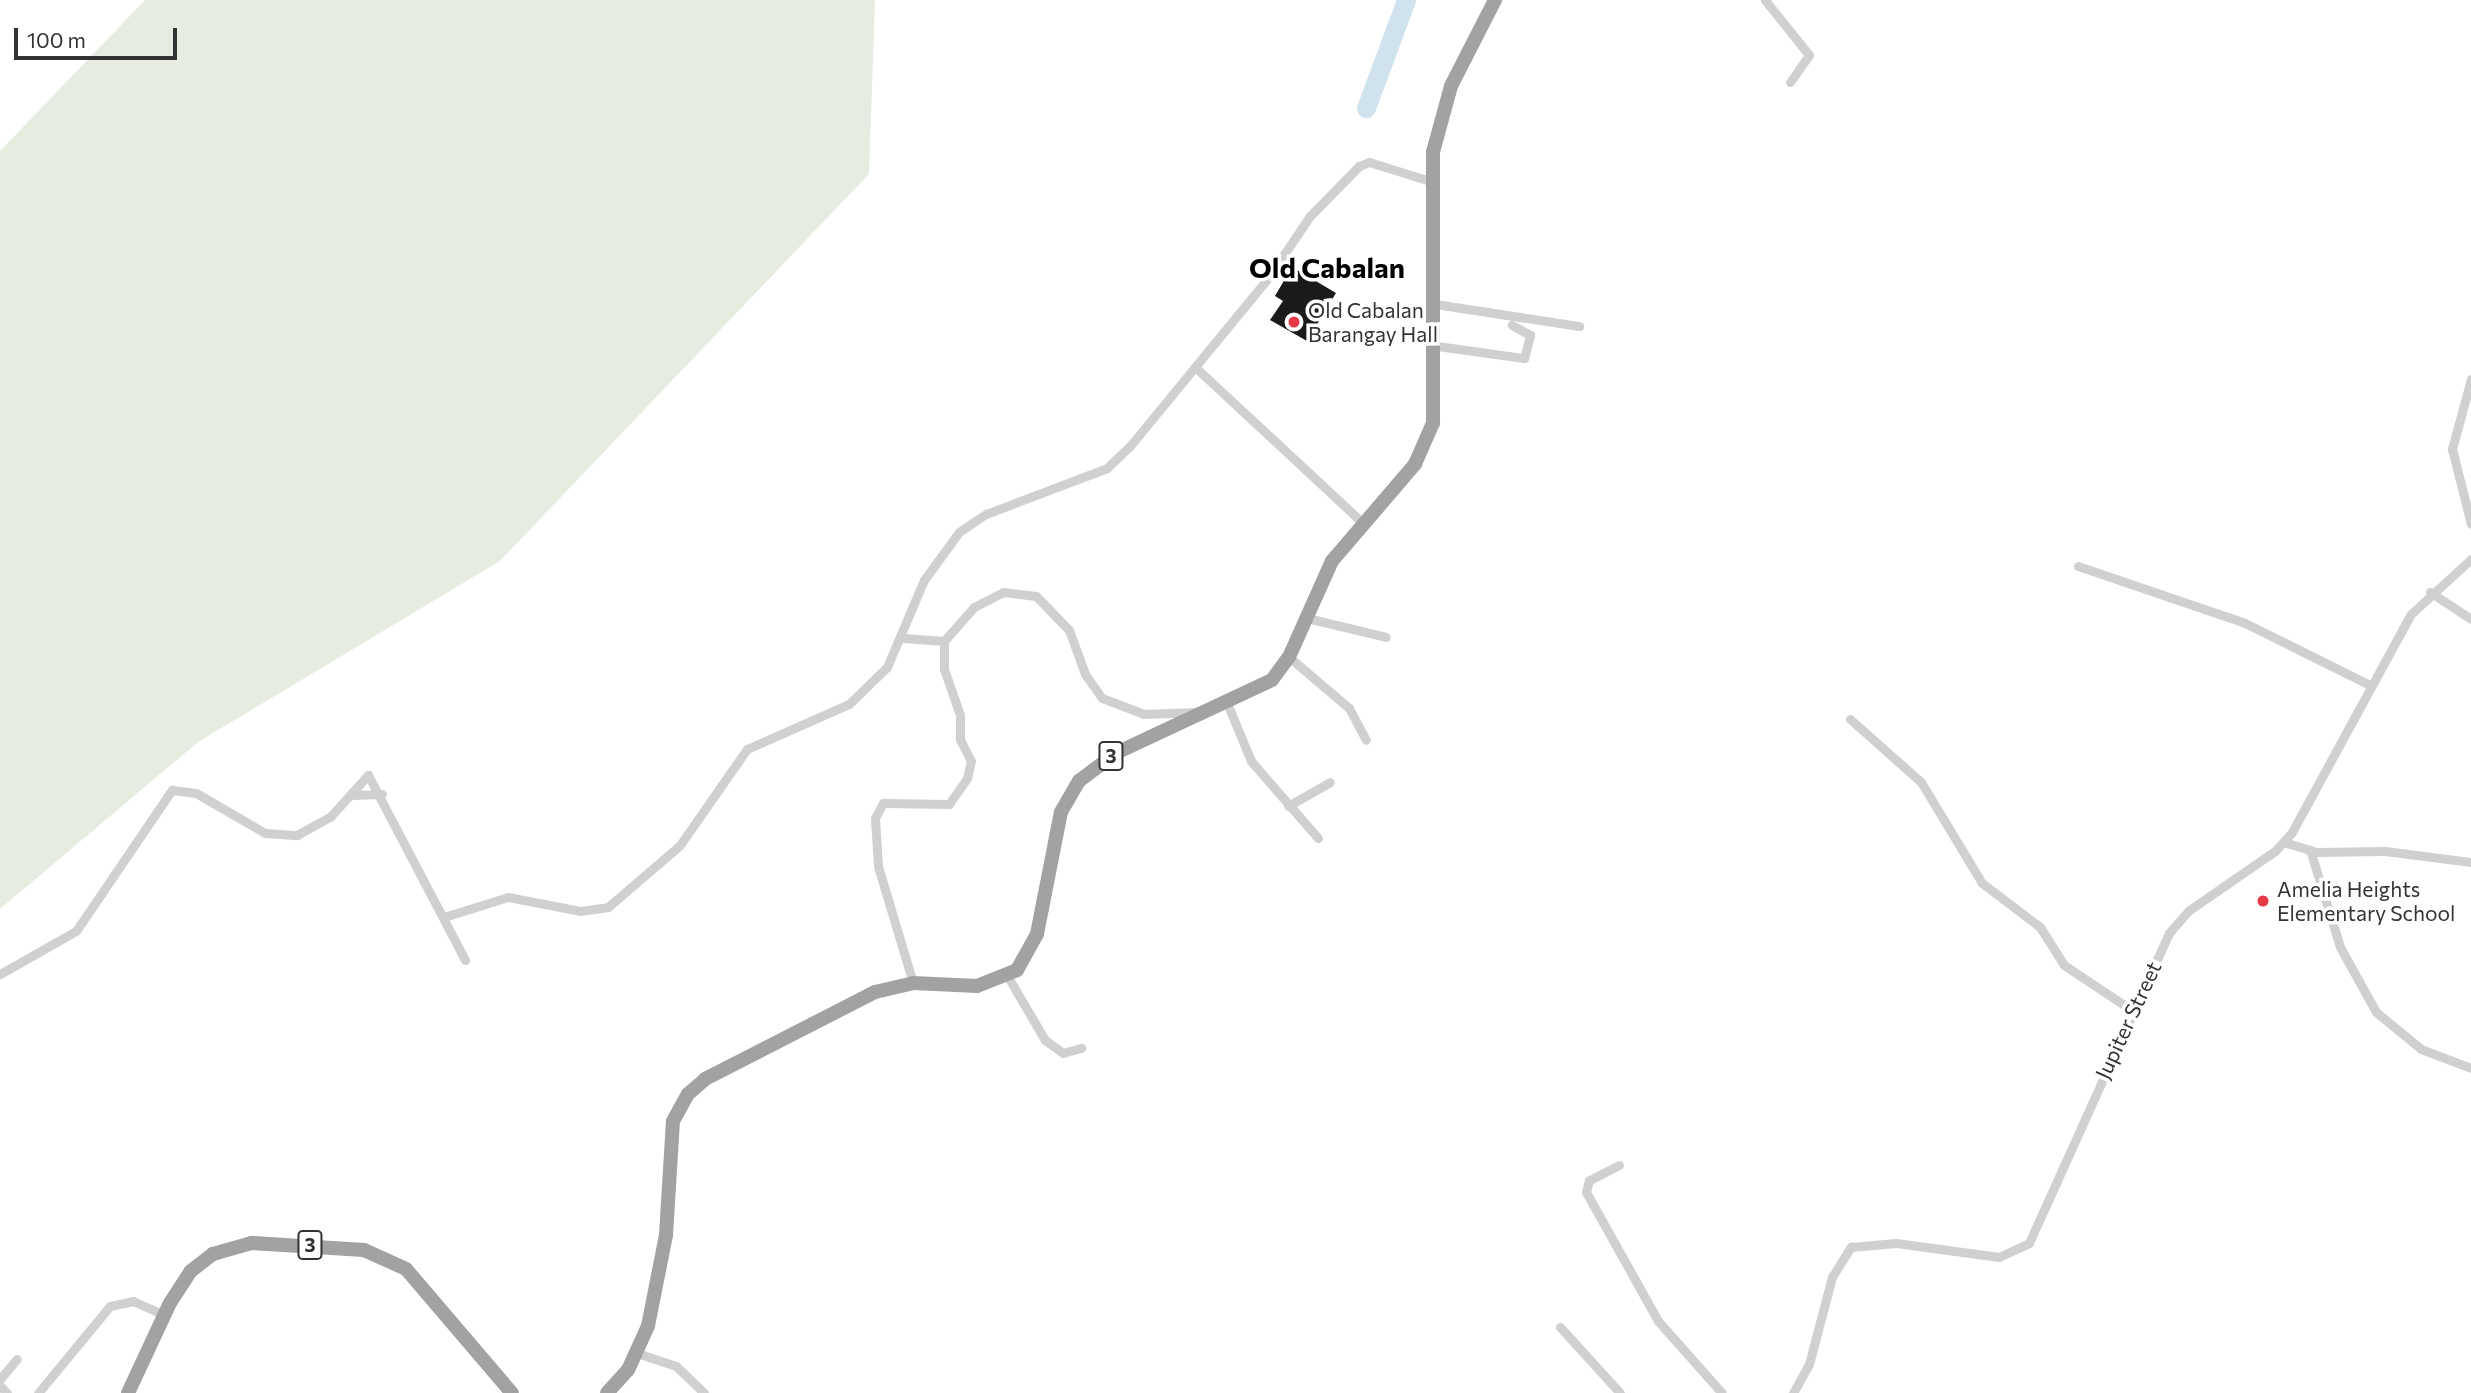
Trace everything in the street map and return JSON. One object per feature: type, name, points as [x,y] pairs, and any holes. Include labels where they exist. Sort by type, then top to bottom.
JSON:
[{"type":"highway","name":"3","points":[[1008,977],[1033,946],[1061,812],[1079,780],[1116,753],[1263,688],[1289,657],[1332,561],[1361,521],[1427,443],[1437,345],[1430,181],[1451,86],[1495,0]]},
{"type":"highway","points":[[607,1393],[637,1353],[666,1235],[668,1152],[680,1104],[705,1079],[876,992],[913,983],[977,986],[1008,977]]},
{"type":"highway","name":"3","points":[[128,1393],[164,1315],[191,1271],[233,1246],[293,1243],[364,1250],[406,1269],[512,1393]]},
{"type":"street","points":[[1765,0],[1809,55],[1790,82]]},
{"type":"street","points":[[443,917],[508,897],[580,911],[608,907],[698,825],[732,763],[747,749],[849,704],[887,667],[902,638],[924,580],[959,532],[986,514],[1107,468],[1268,278],[1310,216],[1359,166],[1368,162],[1430,181]]},
{"type":"street","points":[[1435,304],[1579,326]]},
{"type":"street","points":[[1437,345],[1524,358],[1530,335],[1512,325]]},
{"type":"street","points":[[1195,367],[1361,521]]},
{"type":"street","points":[[2471,379],[2452,449],[2471,524]]},
{"type":"street","name":"Jupiter Street","points":[[1793,1393],[1809,1364],[1832,1277],[1851,1247],[1896,1243],[1998,1257],[2029,1243],[2130,1009],[2169,933],[2188,912],[2284,842],[2370,685],[2430,592],[2471,559]]},
{"type":"street","points":[[2078,566],[2245,623],[2370,685]]},
{"type":"street","points":[[913,983],[878,866],[875,818],[883,803],[949,803],[968,774],[971,761],[960,739],[960,715],[944,669],[944,641],[987,596],[1025,592],[1051,608],[1069,630],[1084,674],[1102,698],[1144,713],[1208,711]]},
{"type":"street","points":[[2430,592],[2471,619]]},
{"type":"street","points":[[1307,618],[1386,637]]},
{"type":"street","points":[[902,638],[944,641]]},
{"type":"street","points":[[1289,657],[1349,708],[1366,740]]},
{"type":"street","points":[[1227,703],[1241,746],[1288,806],[1318,838]]},
{"type":"street","points":[[1850,719],[1922,782],[1982,883],[2040,928],[2064,965],[2130,1009]]},
{"type":"street","points":[[0,974],[76,931],[172,790],[196,793],[276,835],[313,829],[352,795],[368,775],[382,794],[465,960]]},
{"type":"street","points":[[1288,806],[1330,782]]},
{"type":"street","points":[[352,795],[382,794]]},
{"type":"street","points":[[2284,842],[2310,850],[2385,851],[2471,862]]},
{"type":"street","points":[[2310,850],[2340,947],[2376,1012],[2421,1049],[2471,1068]]},
{"type":"street","points":[[1008,977],[1045,1040],[1063,1053],[1081,1048]]},
{"type":"street","points":[[1619,1165],[1589,1180],[1587,1192],[1658,1321],[1722,1393]]},
{"type":"street","points":[[38,1393],[110,1306],[133,1301],[164,1315]]},
{"type":"street","points":[[1560,1327],[1620,1393]]},
{"type":"street","points":[[637,1353],[676,1366],[704,1393]]},
{"type":"street","points":[[0,1379],[18,1359]]},
{"type":"street","points":[[0,1386],[7,1393]]},
{"type":"shaded area","points":[[145,0],[875,0],[869,174],[500,561],[198,742],[0,909],[0,151]]},
{"type":"building","points":[[1292,267],[1336,293],[1307,341],[1270,320],[1283,301],[1275,296]]},
{"type":"waterway","points":[[1366,108],[1406,0]]},
{"type":"place","name":"Old Cabalan Barangay Hall","points":[[1294,322]]},
{"type":"place","name":"Amelia Heights Elementary School","points":[[2263,901]]},
{"type":"district","name":"Old Cabalan","points":[[1327,267]]}]
